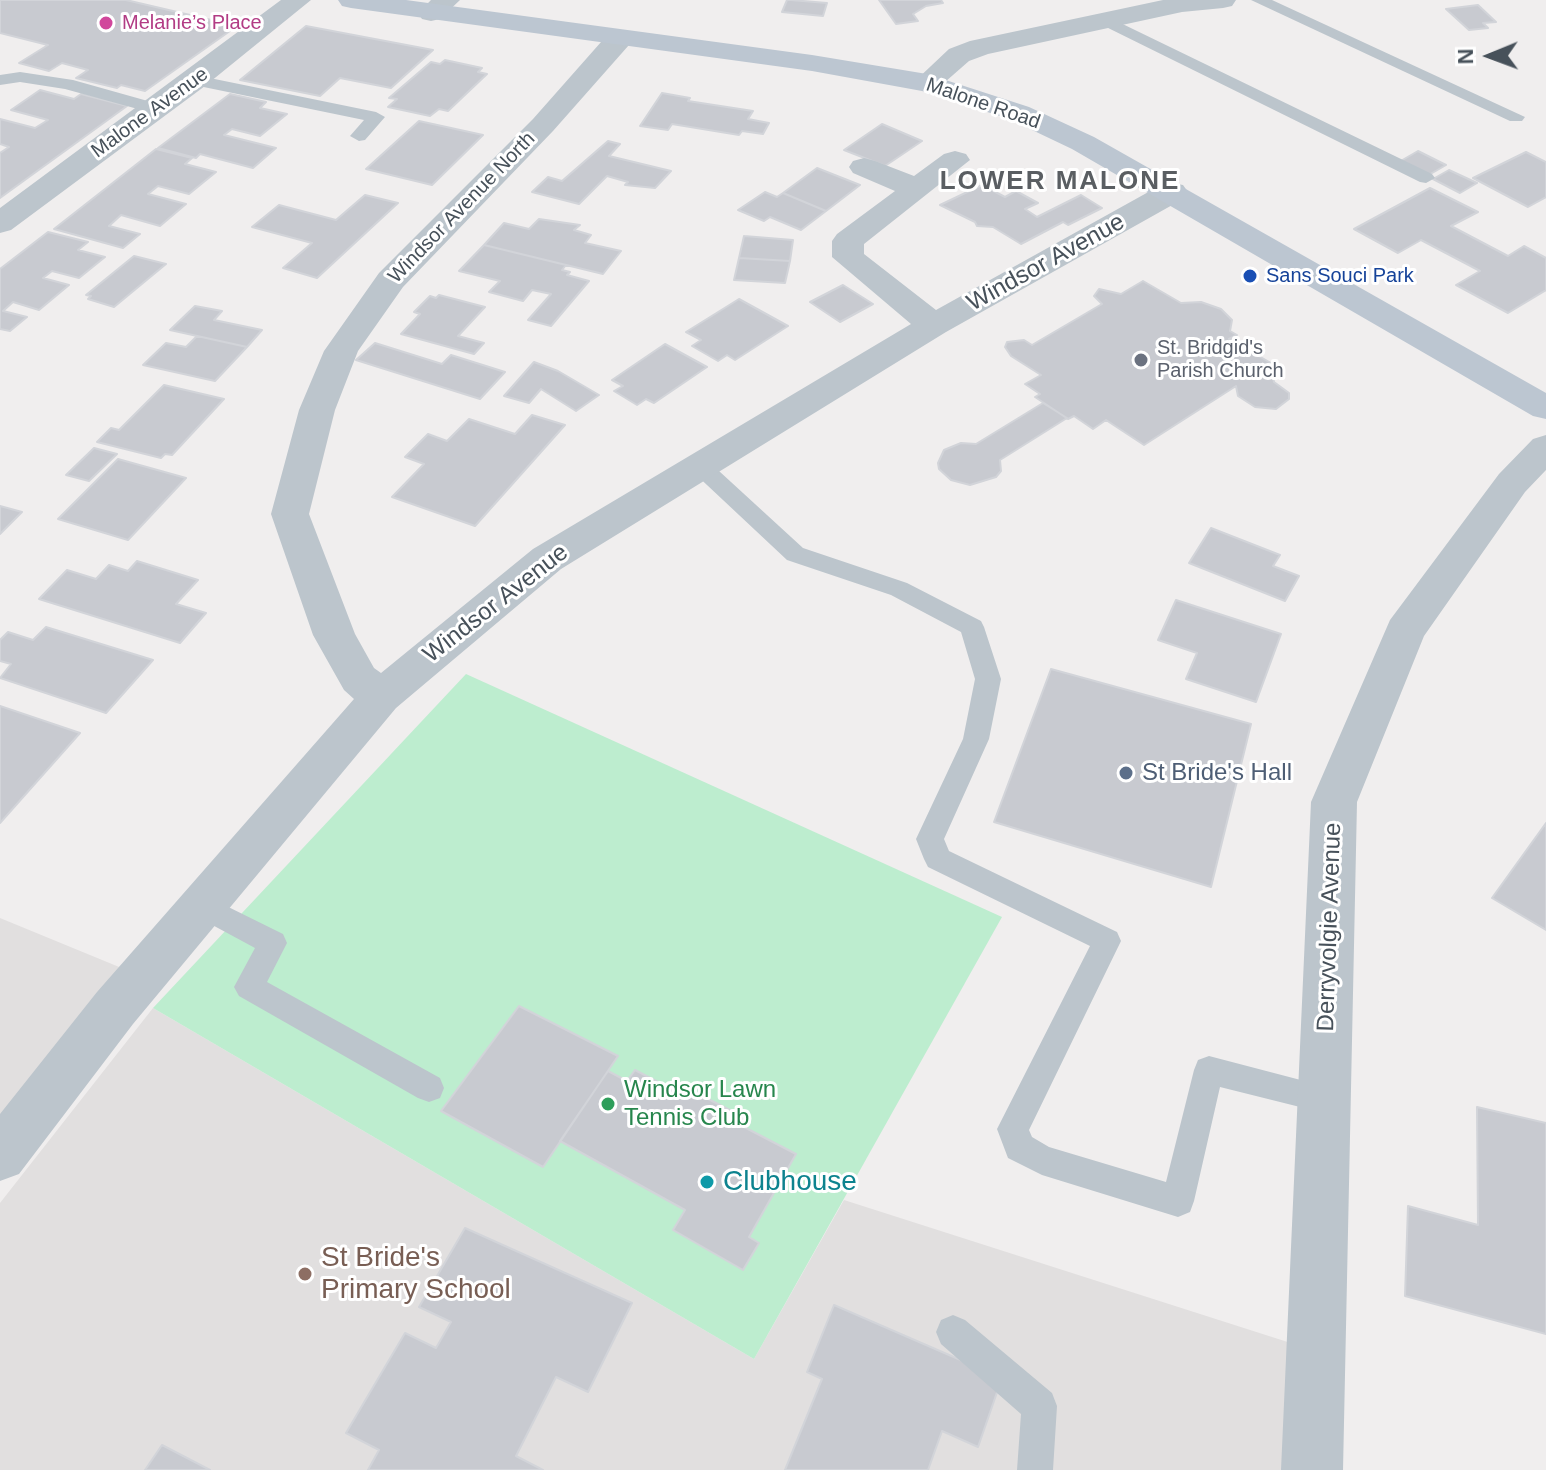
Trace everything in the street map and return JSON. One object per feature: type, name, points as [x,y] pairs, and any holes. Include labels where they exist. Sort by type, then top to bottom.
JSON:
[{"type":"main road","name":"Malone Road","points":[[351,0],[439,6],[619,39],[812,63],[927,83],[1019,113],[1083,143],[1172,192],[1546,408]]},
{"type":"street","name":"Malone Avenue","points":[[0,223],[298,0]]},
{"type":"street","points":[[927,83],[959,55],[980,47],[1182,4],[1223,0]]},
{"type":"street","name":"Windsor Avenue North","points":[[381,697],[359,679],[334,635],[290,514],[317,410],[341,351],[391,280],[543,125],[619,39]]},
{"type":"street","points":[[934,325],[848,257],[848,241],[955,160]]},
{"type":"street","points":[[864,167],[915,188]]},
{"type":"street","name":"Windsor Avenue","points":[[0,1156],[115,1008],[381,697],[547,559],[934,325],[1172,192]]},
{"type":"street","name":"Derryvolgie Avenue","points":[[1312,1470],[1334,802],[1405,631],[1512,483],[1546,447]]},
{"type":"lane","points":[[1259,0],[1516,117]]},
{"type":"lane","points":[[1104,20],[1426,178]]},
{"type":"lane","points":[[0,80],[20,77],[67,84],[156,109]]},
{"type":"lane","points":[[195,80],[376,117],[359,136]]},
{"type":"lane","points":[[699,465],[795,554],[899,589],[972,627],[988,679],[976,739],[930,839],[938,859],[1107,941],[1013,1129],[1019,1147],[1042,1160],[1178,1201],[1209,1070],[1324,1099]]},
{"type":"lane","points":[[202,906],[273,943],[249,987],[429,1088]]},
{"type":"lane","points":[[953,1332],[1039,1406],[1035,1470]]},
{"type":"shaded area","points":[[0,918],[124,969],[0,1125]]},
{"type":"shaded area","name":"St Bride's Primary School","points":[[153,1008],[754,1359],[844,1200],[1297,1345],[1293,1470],[0,1470],[0,1203]]},
{"type":"green space","name":"Windsor Lawn Tennis Club","points":[[466,674],[1002,917],[754,1359],[153,1008]]},
{"type":"building","points":[[0,0],[126,0],[237,26],[145,91],[121,85],[117,88],[76,78],[88,70],[62,63],[49,71],[19,63],[48,45],[0,33]]},
{"type":"building","points":[[787,0],[827,3],[823,16],[782,12]]},
{"type":"building","points":[[879,0],[941,0],[943,3],[926,6],[913,14],[918,21],[896,24]]},
{"type":"building","points":[[1478,5],[1496,22],[1483,23],[1488,28],[1469,30],[1446,9]]},
{"type":"building","points":[[306,26],[433,50],[391,88],[340,78],[320,96],[240,80]]},
{"type":"building","points":[[445,60],[482,68],[478,72],[487,74],[448,111],[439,109],[430,116],[388,107],[397,99],[389,98],[431,62],[440,64]]},
{"type":"building","points":[[40,90],[74,99],[81,94],[127,106],[0,198],[0,153],[9,147],[0,144],[0,119],[35,128],[48,120],[11,110]]},
{"type":"building","points":[[662,93],[690,98],[688,101],[753,111],[748,119],[769,123],[763,134],[742,131],[739,135],[672,124],[668,130],[640,126]]},
{"type":"building","points":[[230,94],[266,102],[260,108],[287,114],[260,136],[232,129],[224,135],[276,148],[253,168],[200,154],[196,158],[158,148]]},
{"type":"building","points":[[419,121],[483,135],[432,185],[366,169]]},
{"type":"building","points":[[882,124],[922,141],[885,166],[844,150]]},
{"type":"building","points":[[608,141],[620,144],[609,156],[671,171],[655,188],[625,185],[628,182],[607,176],[579,204],[532,192],[548,177],[562,181]]},
{"type":"building","points":[[156,149],[192,158],[185,164],[216,172],[189,194],[158,186],[148,194],[186,204],[160,226],[121,215],[109,226],[140,234],[123,248],[54,229]]},
{"type":"building","points":[[1418,151],[1446,165],[1427,176],[1399,162]]},
{"type":"building","points":[[1526,152],[1546,162],[1546,197],[1528,207],[1473,178]]},
{"type":"building","points":[[817,168],[860,185],[826,211],[783,193]]},
{"type":"building","points":[[1449,170],[1477,183],[1460,193],[1433,179]]},
{"type":"building","points":[[982,185],[1005,197],[1016,191],[1038,203],[1025,209],[1037,217],[1081,195],[1102,208],[1068,225],[1063,222],[1021,244],[993,227],[977,226],[975,222],[940,205]]},
{"type":"building","points":[[1430,188],[1478,212],[1451,226],[1508,256],[1524,246],[1546,258],[1546,290],[1508,313],[1456,285],[1480,271],[1421,240],[1398,253],[1354,229]]},
{"type":"building","points":[[765,192],[777,197],[783,193],[826,211],[801,230],[770,217],[764,221],[738,210]]},
{"type":"building","points":[[365,195],[398,203],[317,278],[283,268],[312,243],[252,227],[279,205],[336,220]]},
{"type":"building","points":[[539,219],[580,225],[574,230],[591,235],[585,243],[621,251],[603,274],[484,245],[504,223],[529,229]]},
{"type":"building","points":[[48,232],[88,242],[78,250],[105,257],[79,278],[52,271],[43,278],[69,285],[39,310],[13,302],[3,311],[27,317],[10,331],[0,329],[0,269]]},
{"type":"building","points":[[744,236],[793,240],[790,261],[739,258]]},
{"type":"building","points":[[484,245],[566,265],[562,270],[570,272],[567,275],[589,281],[551,326],[528,320],[551,294],[532,290],[523,301],[489,292],[500,281],[459,271]]},
{"type":"building","points":[[134,256],[166,264],[114,307],[88,299],[91,296],[86,295]]},
{"type":"building","points":[[739,258],[790,261],[785,283],[734,280]]},
{"type":"building","name":"St. Bridgid's Parish Church","points":[[1143,281],[1181,303],[1201,302],[1221,309],[1232,320],[1230,331],[1237,335],[1229,339],[1271,363],[1276,369],[1274,382],[1289,393],[1289,399],[1276,409],[1255,407],[1238,396],[1236,386],[1144,445],[1106,420],[1093,429],[1074,416],[1068,419],[1035,397],[1040,394],[1025,384],[1041,375],[1011,356],[1005,347],[1007,342],[1024,340],[1032,345],[1102,304],[1094,296],[1099,289],[1121,294]]},
{"type":"building","points":[[843,285],[873,304],[840,322],[810,302]]},
{"type":"building","points":[[439,295],[485,307],[458,336],[484,343],[474,354],[401,334],[420,314],[414,312],[430,296],[436,298]]},
{"type":"building","points":[[739,299],[788,326],[735,360],[727,355],[718,361],[692,346],[701,340],[686,332]]},
{"type":"building","points":[[195,306],[222,311],[214,320],[262,330],[247,347],[170,330]]},
{"type":"building","points":[[197,336],[247,347],[215,381],[143,365],[166,343],[186,347]]},
{"type":"building","points":[[375,343],[442,364],[451,355],[505,372],[480,399],[356,360]]},
{"type":"building","points":[[665,344],[707,367],[654,403],[646,399],[637,405],[614,391],[623,386],[612,380]]},
{"type":"building","points":[[534,362],[558,371],[599,395],[576,411],[541,389],[529,403],[504,396]]},
{"type":"building","points":[[164,385],[224,399],[172,455],[165,454],[161,458],[97,442],[111,428],[119,430]]},
{"type":"building","points":[[1043,403],[1067,418],[1000,460],[1001,471],[996,477],[970,485],[951,480],[939,469],[938,463],[944,450],[961,443],[976,444]]},
{"type":"building","points":[[532,415],[565,425],[475,526],[392,497],[424,464],[405,457],[428,434],[447,441],[469,419],[515,434]]},
{"type":"building","points":[[94,448],[117,454],[89,481],[66,475]]},
{"type":"building","points":[[118,459],[186,478],[128,540],[58,519]]},
{"type":"building","points":[[0,506],[22,512],[0,534]]},
{"type":"building","points":[[1211,528],[1280,555],[1273,566],[1299,576],[1285,601],[1189,563]]},
{"type":"building","points":[[137,561],[198,580],[176,604],[206,613],[180,643],[39,599],[67,570],[96,579],[109,565],[128,571]]},
{"type":"building","points":[[1176,600],[1281,634],[1256,702],[1186,679],[1197,653],[1158,640]]},
{"type":"building","points":[[46,627],[153,660],[106,713],[0,678],[11,664],[0,661],[0,640],[8,632],[33,640]]},
{"type":"building","name":"St Bride's Hall","points":[[1051,669],[1251,724],[1211,887],[994,822]]},
{"type":"building","points":[[0,706],[80,733],[0,823]]},
{"type":"building","points":[[1546,823],[1546,930],[1492,898]]},
{"type":"building","points":[[519,1006],[618,1056],[543,1167],[441,1111]]},
{"type":"building","name":"Clubhouse","points":[[635,1070],[681,1094],[685,1087],[749,1120],[744,1127],[796,1154],[749,1237],[759,1243],[743,1270],[673,1230],[685,1210],[560,1141],[608,1071],[627,1081]]},
{"type":"building","points":[[1477,1107],[1546,1123],[1546,1334],[1405,1296],[1408,1206],[1478,1225]]},
{"type":"building","points":[[465,1228],[632,1303],[588,1392],[556,1377],[516,1456],[543,1470],[368,1470],[379,1450],[346,1433],[405,1333],[436,1348],[451,1322],[419,1307]]},
{"type":"building","points":[[834,1305],[1002,1378],[978,1447],[942,1431],[928,1470],[785,1470],[822,1379],[807,1372]]},
{"type":"building","points":[[162,1445],[210,1470],[145,1470]]},
{"type":"place","name":"Melanie’s Place","points":[[106,23]]},
{"type":"place","name":"Sans Souci Park","points":[[1250,276]]},
{"type":"place","name":"St. Bridgid's Parish Church","points":[[1141,360]]},
{"type":"place","name":"St Bride's Hall","points":[[1126,773]]},
{"type":"place","name":"Windsor Lawn Tennis Club","points":[[608,1104]]},
{"type":"place","name":"Clubhouse","points":[[707,1182]]},
{"type":"place","name":"St Bride's Primary School","points":[[305,1274]]},
{"type":"district","name":"LOWER MALONE","points":[[1060,182]]}]
